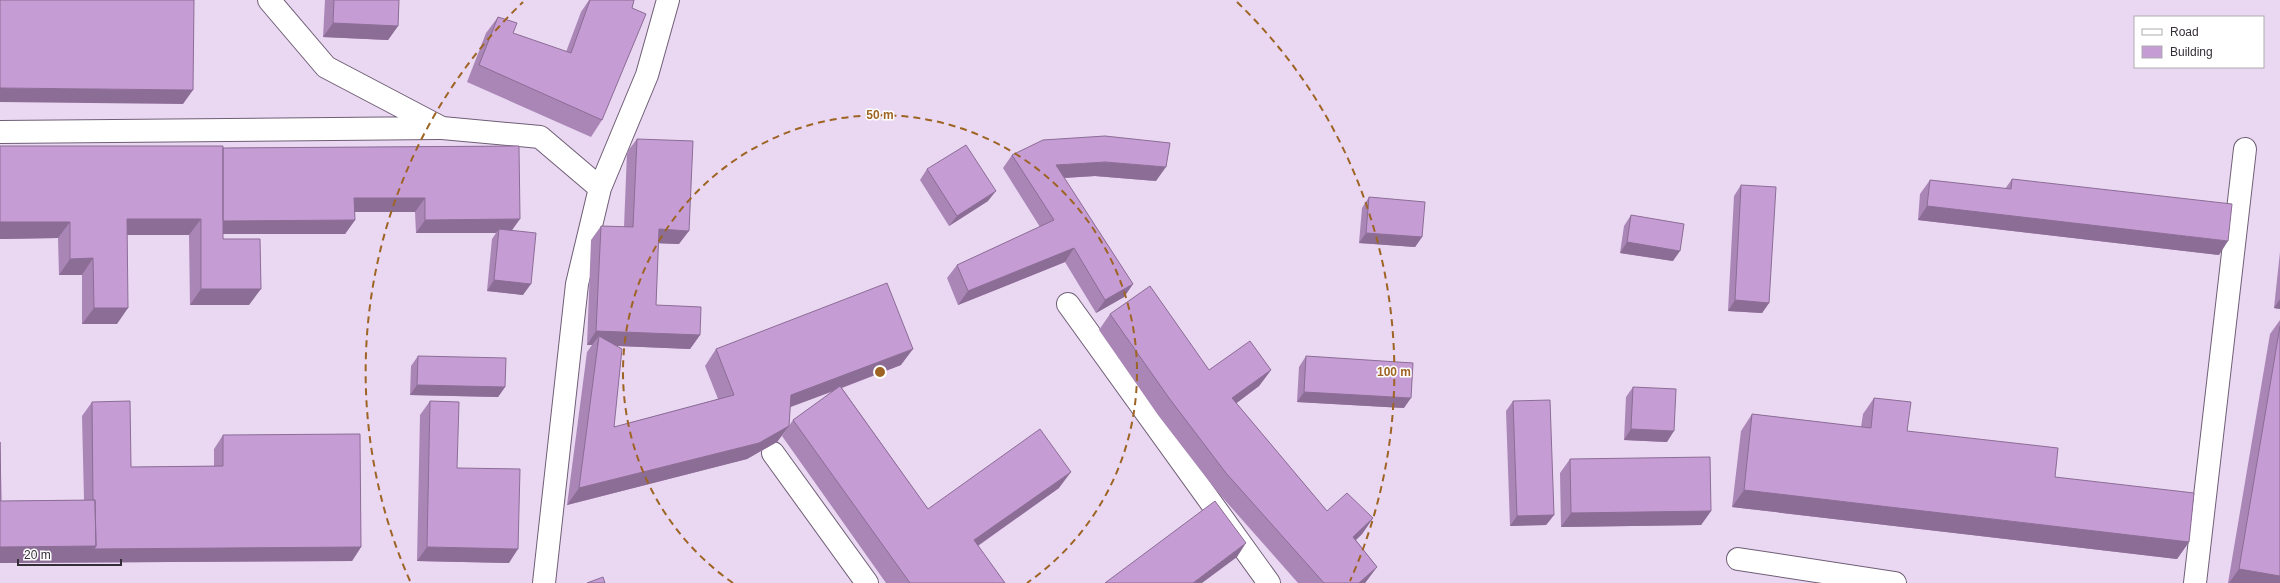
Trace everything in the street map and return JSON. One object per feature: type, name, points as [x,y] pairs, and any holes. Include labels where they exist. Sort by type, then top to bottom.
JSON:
[{"type":"street","points":[[269,0],[326,67],[442,128]]},
{"type":"street","points":[[544,583],[577,284],[600,188],[647,75],[668,0]]},
{"type":"street","points":[[0,132],[442,128],[540,137],[600,188]]},
{"type":"street","points":[[2195,583],[2245,149]]},
{"type":"street","points":[[1068,304],[1269,583]]},
{"type":"street","points":[[773,453],[867,583]]},
{"type":"street","points":[[1738,559],[1895,583]]},
{"type":"building","points":[[0,0],[194,0],[193,90],[0,88]]},
{"type":"building","points":[[334,0],[399,0],[398,26],[333,23]]},
{"type":"building","points":[[590,0],[634,0],[632,8],[646,14],[602,120],[479,65],[498,17],[517,23],[513,33],[571,53]]},
{"type":"building","points":[[1105,136],[1170,143],[1166,167],[1105,162],[1056,165],[1133,284],[1105,300],[1074,248],[968,291],[957,265],[1054,220],[1012,155],[1043,140]]},
{"type":"building","points":[[637,139],[693,141],[689,231],[659,229],[656,305],[701,307],[700,335],[596,331],[601,226],[633,227]]},
{"type":"building","points":[[966,145],[996,191],[957,216],[927,169]]},
{"type":"building","points":[[0,146],[223,146],[223,239],[260,239],[261,289],[201,289],[201,219],[127,219],[128,308],[94,308],[93,258],[70,259],[70,222],[0,222]]},
{"type":"building","points":[[519,146],[520,219],[425,220],[425,198],[354,198],[355,220],[223,221],[223,148]]},
{"type":"building","points":[[2012,179],[2232,204],[2228,241],[1927,206],[1930,180],[2011,189]]},
{"type":"building","points":[[1741,185],[1776,187],[1769,303],[1735,300]]},
{"type":"building","points":[[1369,197],[1425,202],[1422,237],[1366,233]]},
{"type":"building","points":[[1631,215],[1684,224],[1680,251],[1627,242]]},
{"type":"building","points":[[499,229],[536,233],[531,284],[494,280]]},
{"type":"building","points":[[887,283],[913,349],[791,395],[789,426],[759,443],[579,488],[599,336],[622,349],[614,427],[734,395],[716,349]]},
{"type":"building","points":[[1150,286],[1209,370],[1250,341],[1271,370],[1232,398],[1327,511],[1347,493],[1373,518],[1353,537],[1377,567],[1359,583],[1324,583],[1226,473],[1169,398],[1110,314]]},
{"type":"building","points":[[2280,326],[2280,576],[2239,569]]},
{"type":"building","points":[[418,356],[506,358],[505,387],[417,385]]},
{"type":"building","points":[[1306,356],[1413,363],[1411,398],[1304,392]]},
{"type":"building","points":[[840,386],[928,509],[1040,429],[1071,472],[974,540],[1005,583],[910,583],[793,420]]},
{"type":"building","points":[[1633,387],[1676,389],[1674,431],[1631,429]]},
{"type":"building","points":[[1874,398],[1911,402],[1907,431],[2058,448],[2055,477],[2194,493],[2189,542],[1744,490],[1752,414],[1871,428]]},
{"type":"building","points":[[1550,400],[1554,515],[1517,516],[1513,401]]},
{"type":"building","points":[[130,401],[131,467],[223,466],[223,435],[360,434],[361,547],[94,549],[96,546],[95,500],[93,500],[92,402]]},
{"type":"building","points":[[430,401],[459,402],[457,468],[520,469],[518,549],[427,547]]},
{"type":"building","points":[[0,442],[1,501],[95,500],[96,546],[0,547]]},
{"type":"building","points":[[1710,457],[1711,511],[1571,513],[1570,459]]},
{"type":"building","points":[[1215,501],[1246,543],[1193,583],[1105,583]]},
{"type":"building","points":[[603,577],[605,583],[587,583]]}]
